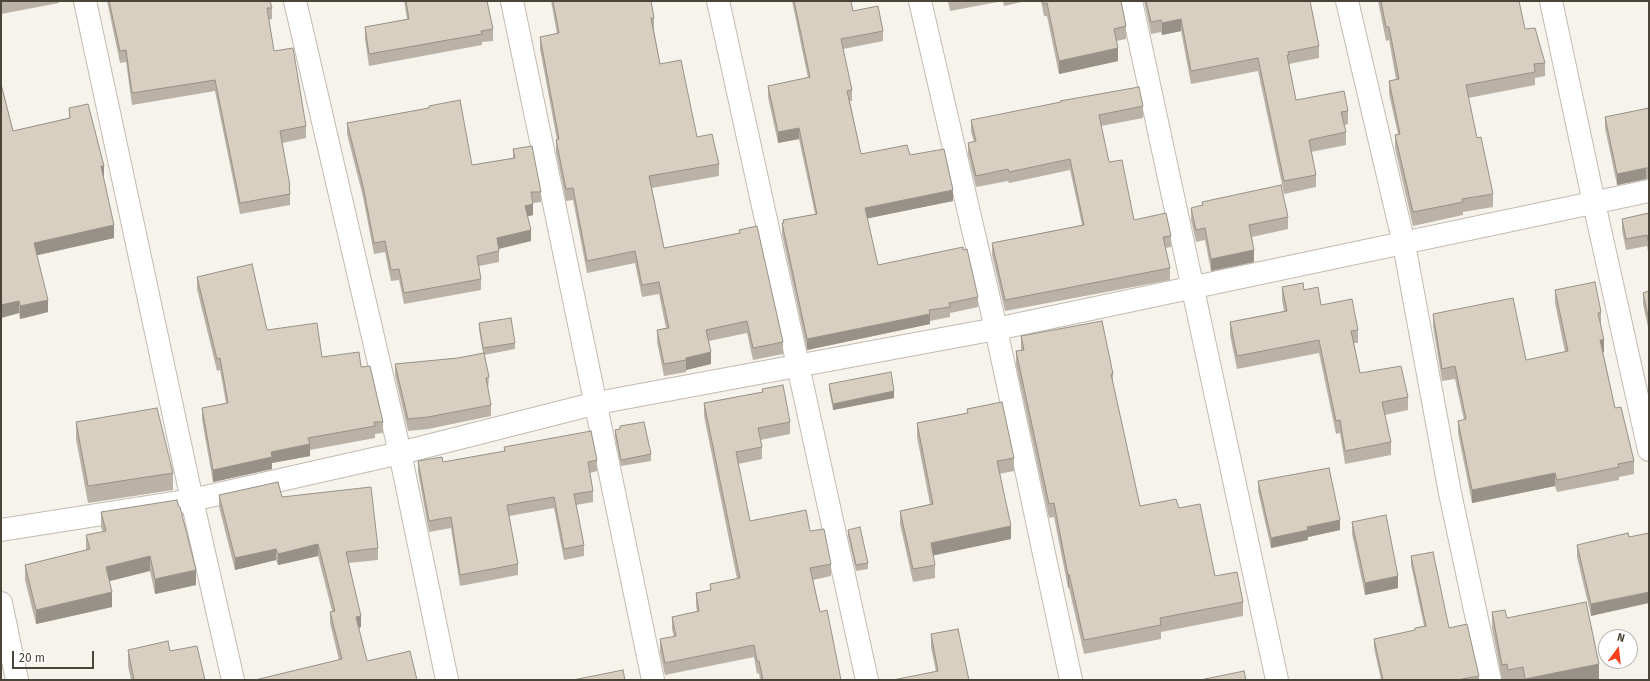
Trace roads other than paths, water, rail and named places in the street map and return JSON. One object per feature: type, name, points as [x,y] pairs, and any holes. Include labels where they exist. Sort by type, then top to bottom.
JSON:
[{"type":"street","points":[[84,1],[192,500],[233,680]]},
{"type":"street","points":[[296,1],[400,453],[447,680]]},
{"type":"street","points":[[512,1],[597,403],[653,680]]},
{"type":"street","points":[[718,1],[867,680]]},
{"type":"street","points":[[920,1],[996,329],[1071,680]]},
{"type":"street","points":[[1131,1],[1277,680]]},
{"type":"street","points":[[1347,1],[1404,244],[1450,493],[1490,680]]},
{"type":"street","points":[[1551,1],[1649,450]]},
{"type":"street","points":[[1,530],[192,500],[400,453],[597,403],[996,329],[1649,191]]},
{"type":"street","points":[[1,604],[17,680]]}]
